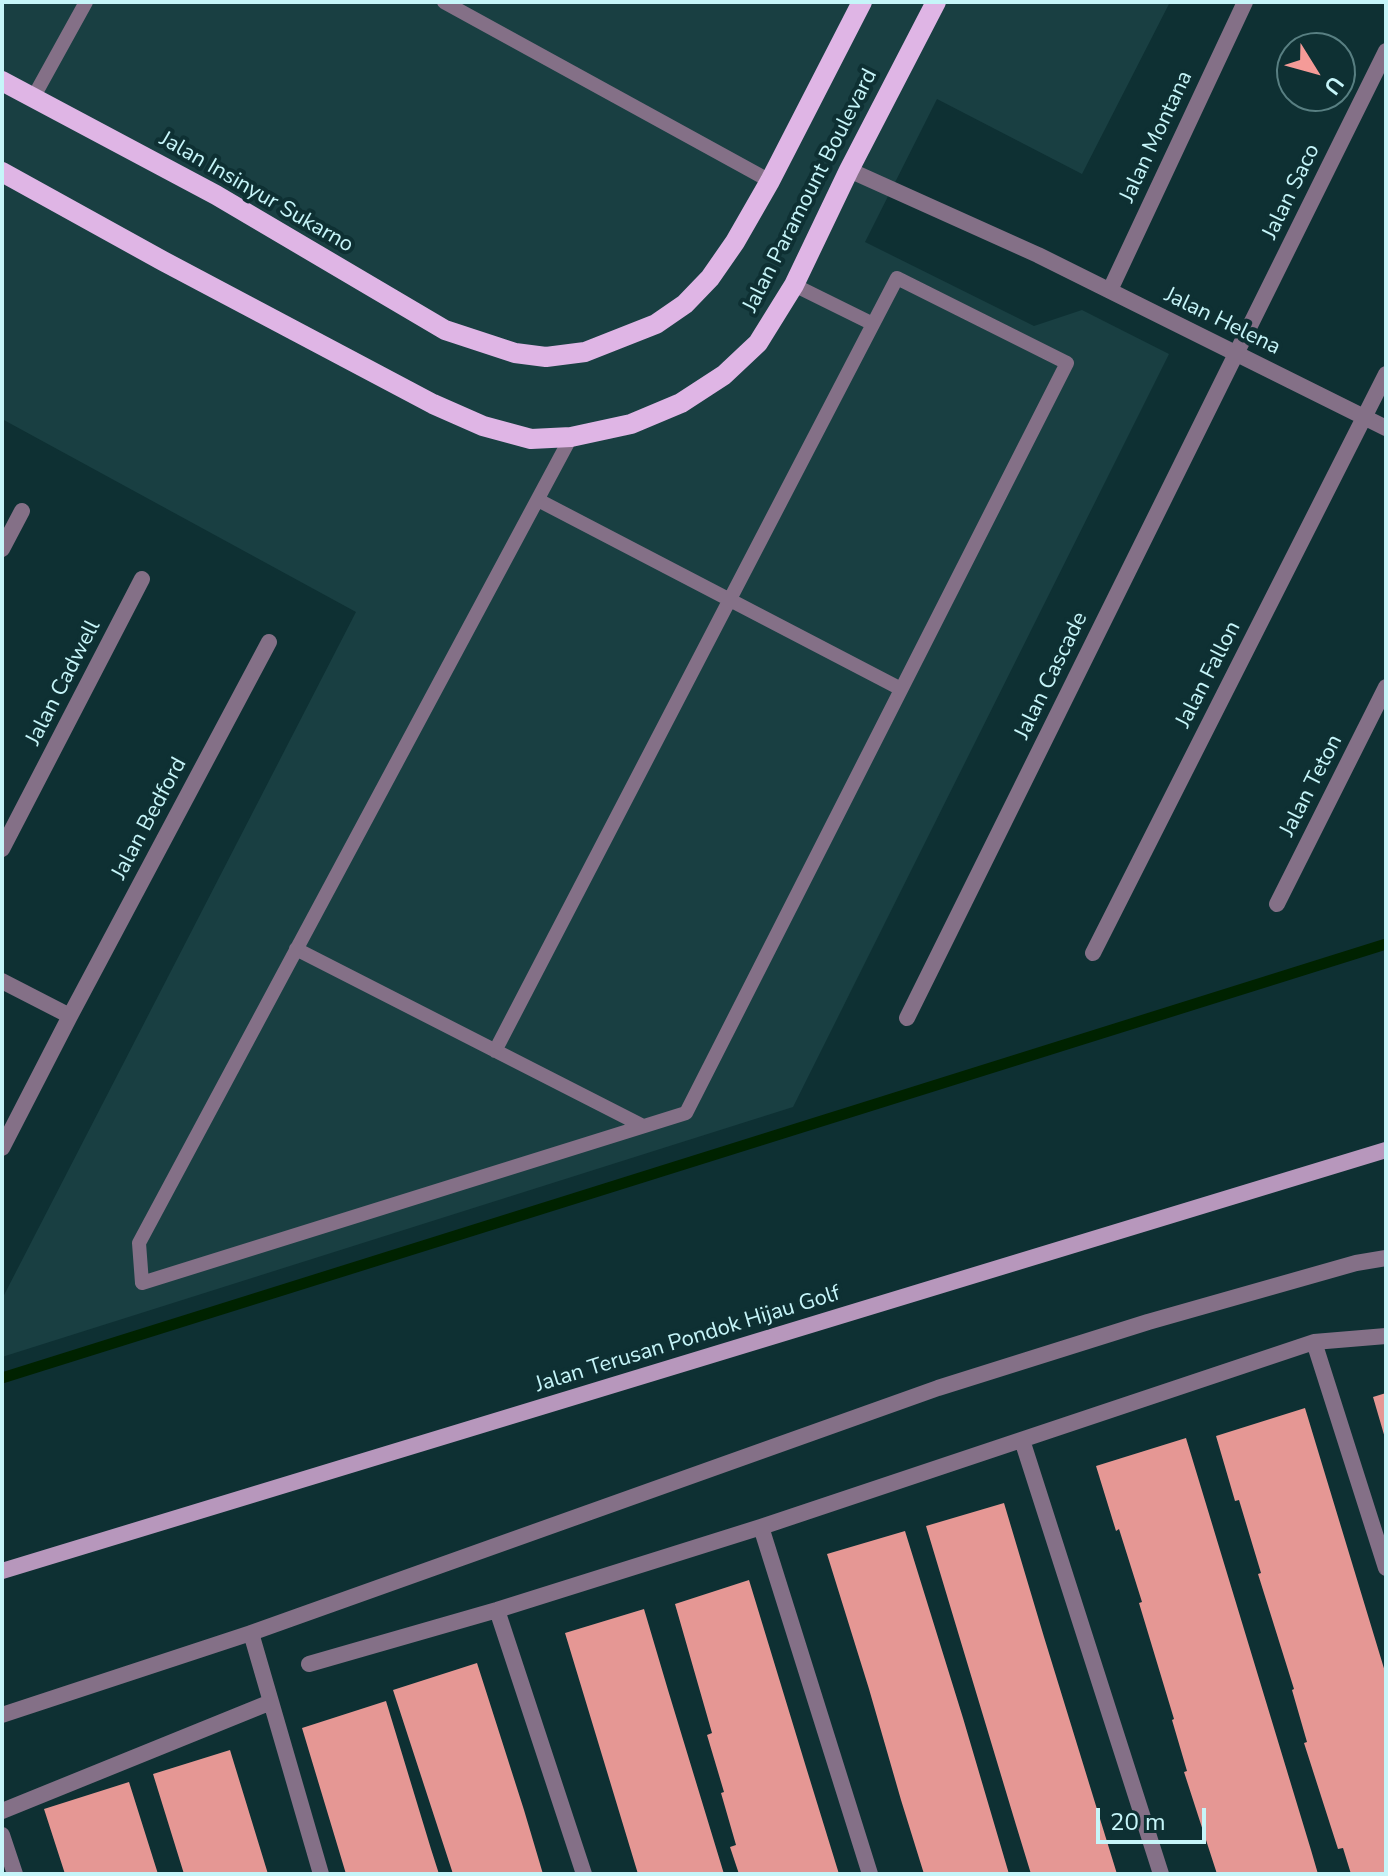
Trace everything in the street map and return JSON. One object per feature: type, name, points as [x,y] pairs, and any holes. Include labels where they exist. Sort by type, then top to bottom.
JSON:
[{"type":"main road","name":"Jalan Paramount Boulevard","points":[[487,345],[546,357],[585,352],[656,324],[685,304],[710,278],[735,242],[770,181],[862,2]]},
{"type":"main road","name":"Jalan Paramount Boulevard","points":[[2,172],[433,404],[483,426],[531,439],[571,437],[631,424],[681,403],[724,375],[758,343],[794,285],[849,170],[936,2]]},
{"type":"main road","name":"Jalan Insinyur Sukarno","points":[[2,81],[216,195],[445,330],[487,345]]},
{"type":"main road","name":"Jalan Terusan Pondok Hijau Golf","points":[[2,1571],[1386,1150]]},
{"type":"street","name":"Jalan Montana","points":[[1110,290],[1245,2]]},
{"type":"street","name":"Jalan Saco","points":[[1236,353],[1386,51]]},
{"type":"street","name":"Jalan Helena","points":[[849,170],[1038,255],[1386,428]]},
{"type":"street","name":"Jalan Cascade","points":[[907,1018],[1236,353]]},
{"type":"street","name":"Jalan Fallon","points":[[1093,953],[1386,374]]},
{"type":"street","points":[[2,549],[22,511]]},
{"type":"street","name":"Jalan Cadwell","points":[[2,849],[142,579]]},
{"type":"street","name":"Jalan Bedford","points":[[2,1148],[269,642]]},
{"type":"street","name":"Jalan Teton","points":[[1277,904],[1386,687]]},
{"type":"street","points":[[2,981],[70,1016]]},
{"type":"street","points":[[2,1715],[251,1633],[938,1388],[1148,1322],[1356,1263],[1386,1258]]},
{"type":"street","points":[[309,1664],[497,1610],[761,1527],[1314,1342],[1386,1336]]},
{"type":"street","points":[[1314,1342],[1386,1568]]},
{"type":"street","points":[[1022,1440],[1161,1874]]},
{"type":"street","points":[[761,1527],[870,1874]]},
{"type":"street","points":[[497,1610],[584,1874]]},
{"type":"street","points":[[251,1633],[321,1874]]},
{"type":"street","points":[[2,1811],[271,1702]]},
{"type":"street","points":[[2,1835],[15,1874]]},
{"type":"lane","points":[[33,98],[86,2]]},
{"type":"lane","points":[[444,2],[770,181]]},
{"type":"lane","points":[[495,1051],[897,278],[1067,363],[686,1113],[142,1283],[139,1243],[571,437]]},
{"type":"lane","points":[[794,285],[873,324]]},
{"type":"lane","points":[[538,500],[901,689]]},
{"type":"lane","points":[[296,949],[643,1126]]},
{"type":"shaded area","points":[[2,2],[1170,2],[1082,174],[937,99],[865,242],[1034,326],[1082,310],[1169,354],[793,1107],[2,1357],[2,1299],[356,612],[2,419]]},
{"type":"building","points":[[1386,1393],[1386,1438],[1385,1438],[1373,1397]]},
{"type":"building","points":[[1305,1408],[1386,1675],[1386,1874],[1351,1874],[1343,1848],[1338,1849],[1304,1743],[1307,1742],[1294,1689],[1258,1574],[1261,1573],[1216,1436]]},
{"type":"building","points":[[1186,1438],[1318,1874],[1217,1874],[1184,1772],[1187,1771],[1174,1719],[1139,1603],[1142,1602],[1096,1466]]},
{"type":"building","points":[[1004,1503],[1117,1874],[1031,1874],[1016,1825],[926,1526]]},
{"type":"building","points":[[905,1531],[1009,1874],[924,1874],[901,1800],[827,1554]]},
{"type":"building","points":[[749,1580],[839,1874],[739,1874],[730,1847],[736,1845],[707,1735],[712,1733],[675,1604]]},
{"type":"building","points":[[644,1609],[724,1874],[638,1874],[565,1633]]},
{"type":"building","points":[[477,1663],[543,1874],[453,1874],[393,1690]]},
{"type":"building","points":[[386,1701],[439,1874],[346,1874],[302,1728]]},
{"type":"building","points":[[230,1750],[268,1874],[184,1874],[153,1774]]},
{"type":"building","points":[[129,1782],[158,1874],[65,1874],[44,1809]]},
{"type":"waterway","points":[[2,1378],[1386,944]]}]
